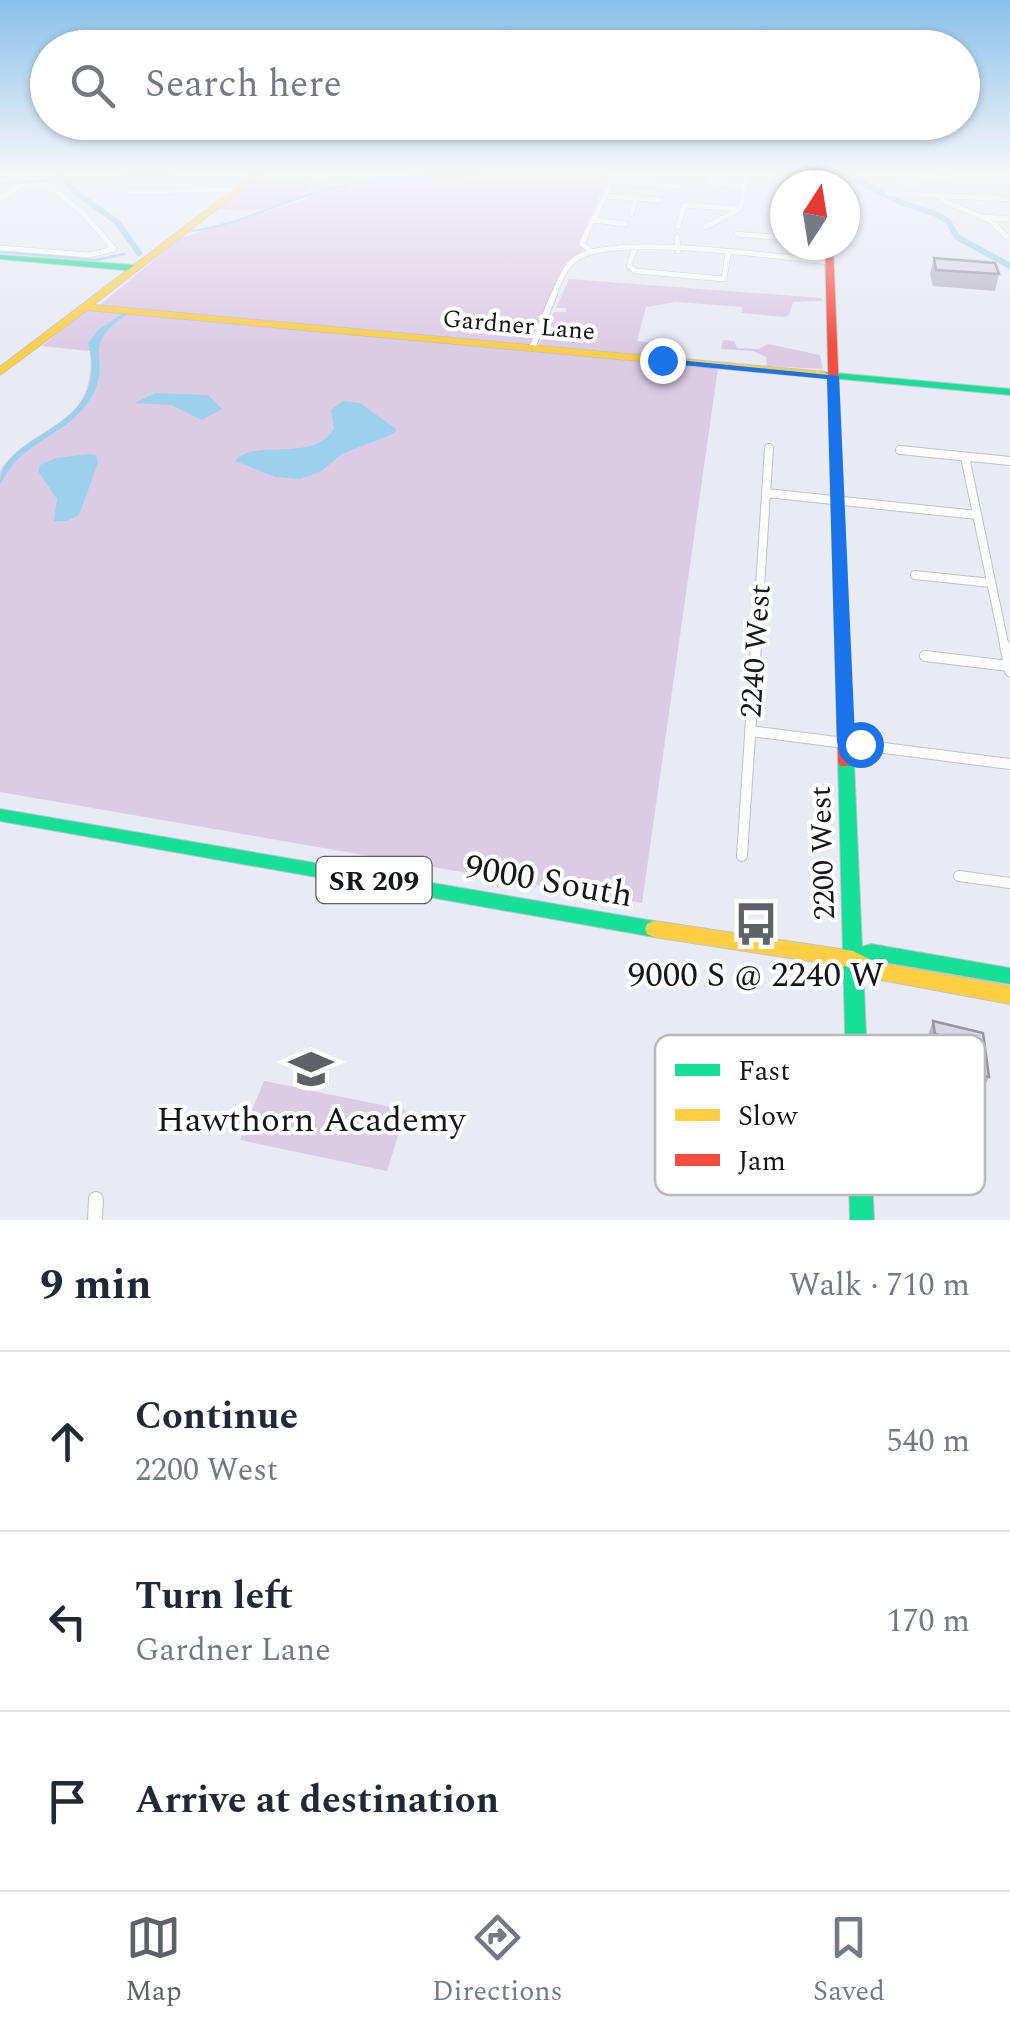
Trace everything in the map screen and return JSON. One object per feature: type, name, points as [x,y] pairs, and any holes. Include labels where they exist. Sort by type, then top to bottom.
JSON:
[{"type":"street","points":[[0,248],[89,255],[114,250],[101,231]]},
{"type":"street","points":[[0,372],[182,231]]},
{"type":"street","points":[[588,231],[582,245],[591,251]]},
{"type":"street","points":[[738,234],[770,237]]},
{"type":"street","points":[[677,237],[678,251]]},
{"type":"street","points":[[635,248],[629,266],[636,271],[724,280],[728,254]]},
{"type":"street","points":[[532,348],[572,261],[591,251],[635,248],[830,262]]},
{"type":"street","points":[[0,257],[134,268]]},
{"type":"street","name":"2200 West","points":[[830,262],[856,1035]]},
{"type":"street","name":"Gardner Lane","points":[[84,307],[1010,392]]},
{"type":"street","name":"2240 West","points":[[742,856],[769,447]]},
{"type":"street","points":[[900,450],[1010,461]]},
{"type":"street","points":[[925,656],[1010,669],[964,457]]},
{"type":"street","points":[[766,492],[977,515]]},
{"type":"street","points":[[915,574],[991,583]]},
{"type":"street","points":[[750,730],[1010,764]]},
{"type":"street","name":"9000 South","points":[[0,815],[624,924],[853,959],[871,970],[1010,995]]},
{"type":"street","points":[[959,876],[1010,883]]},
{"type":"street","name":"9000 South","points":[[853,959],[871,952],[1010,976]]},
{"type":"street","name":"2200 West","points":[[861,1195],[862,1220]]},
{"type":"street","points":[[95,1220],[96,1199]]},
{"type":"shaded area","points":[[203,231],[584,231],[579,243],[584,250],[569,260],[529,345],[718,368],[642,903],[0,792],[0,471],[29,442],[73,411],[84,396],[90,351],[42,346],[88,309],[99,306],[180,238]]},
{"type":"shaded area","points":[[569,279],[822,301],[793,302],[789,315],[784,317],[742,313],[742,307],[676,302],[646,307],[637,341],[671,345],[660,348],[657,356],[539,345],[554,312],[566,312],[566,308],[556,308]]},
{"type":"shaded area","points":[[723,340],[734,341],[737,348],[759,349],[768,344],[820,355],[823,369],[767,366],[766,357],[753,351],[721,349]]},
{"type":"shaded area","points":[[264,1081],[406,1110],[387,1171],[240,1140]]},
{"type":"water","points":[[128,314],[103,336],[97,385],[83,409],[18,459],[0,484],[5,466],[17,452],[72,412],[85,395],[92,372],[88,343],[99,329]]},
{"type":"water","points":[[156,393],[208,395],[222,409],[202,420],[171,405],[134,403]]},
{"type":"water","points":[[343,401],[360,403],[396,429],[395,433],[342,454],[320,472],[300,479],[276,477],[235,461],[256,451],[299,448],[325,439],[334,429],[331,410]]},
{"type":"water","points":[[96,455],[98,463],[79,515],[67,521],[54,521],[57,499],[38,471],[40,465],[56,458]]},
{"type":"building","points":[[934,258],[995,263],[999,274],[936,270]]},
{"type":"building","points":[[933,1021],[983,1035],[939,1035],[935,1034]]},
{"type":"waterway","points":[[123,231],[139,253]]},
{"type":"waterway","points":[[954,231],[957,237],[1010,266]]},
{"type":"waterway","points":[[0,252],[96,260],[124,254]]},
{"type":"traffic: fast","points":[[0,257],[134,268]]},
{"type":"traffic: fast","points":[[824,375],[1010,392]]},
{"type":"traffic: fast","points":[[846,762],[856,1035]]},
{"type":"traffic: fast","points":[[0,815],[654,929]]},
{"type":"traffic: fast","points":[[853,959],[871,952],[1010,976]]},
{"type":"traffic: fast","points":[[861,1195],[862,1220]]},
{"type":"traffic: slow","points":[[0,372],[185,231]]},
{"type":"traffic: slow","points":[[84,307],[824,375]]},
{"type":"traffic: slow","points":[[654,929],[853,959],[871,970],[1010,995]]},
{"type":"traffic: jam","points":[[829,260],[846,762]]},
{"type":"place","name":"9000 S @ 2240 W","points":[[756,924]]},
{"type":"place","name":"Hawthorn Academy","points":[[311,1069]]},
{"type":"route","points":[[662,360],[833,376],[846,743],[860,744]]}]
